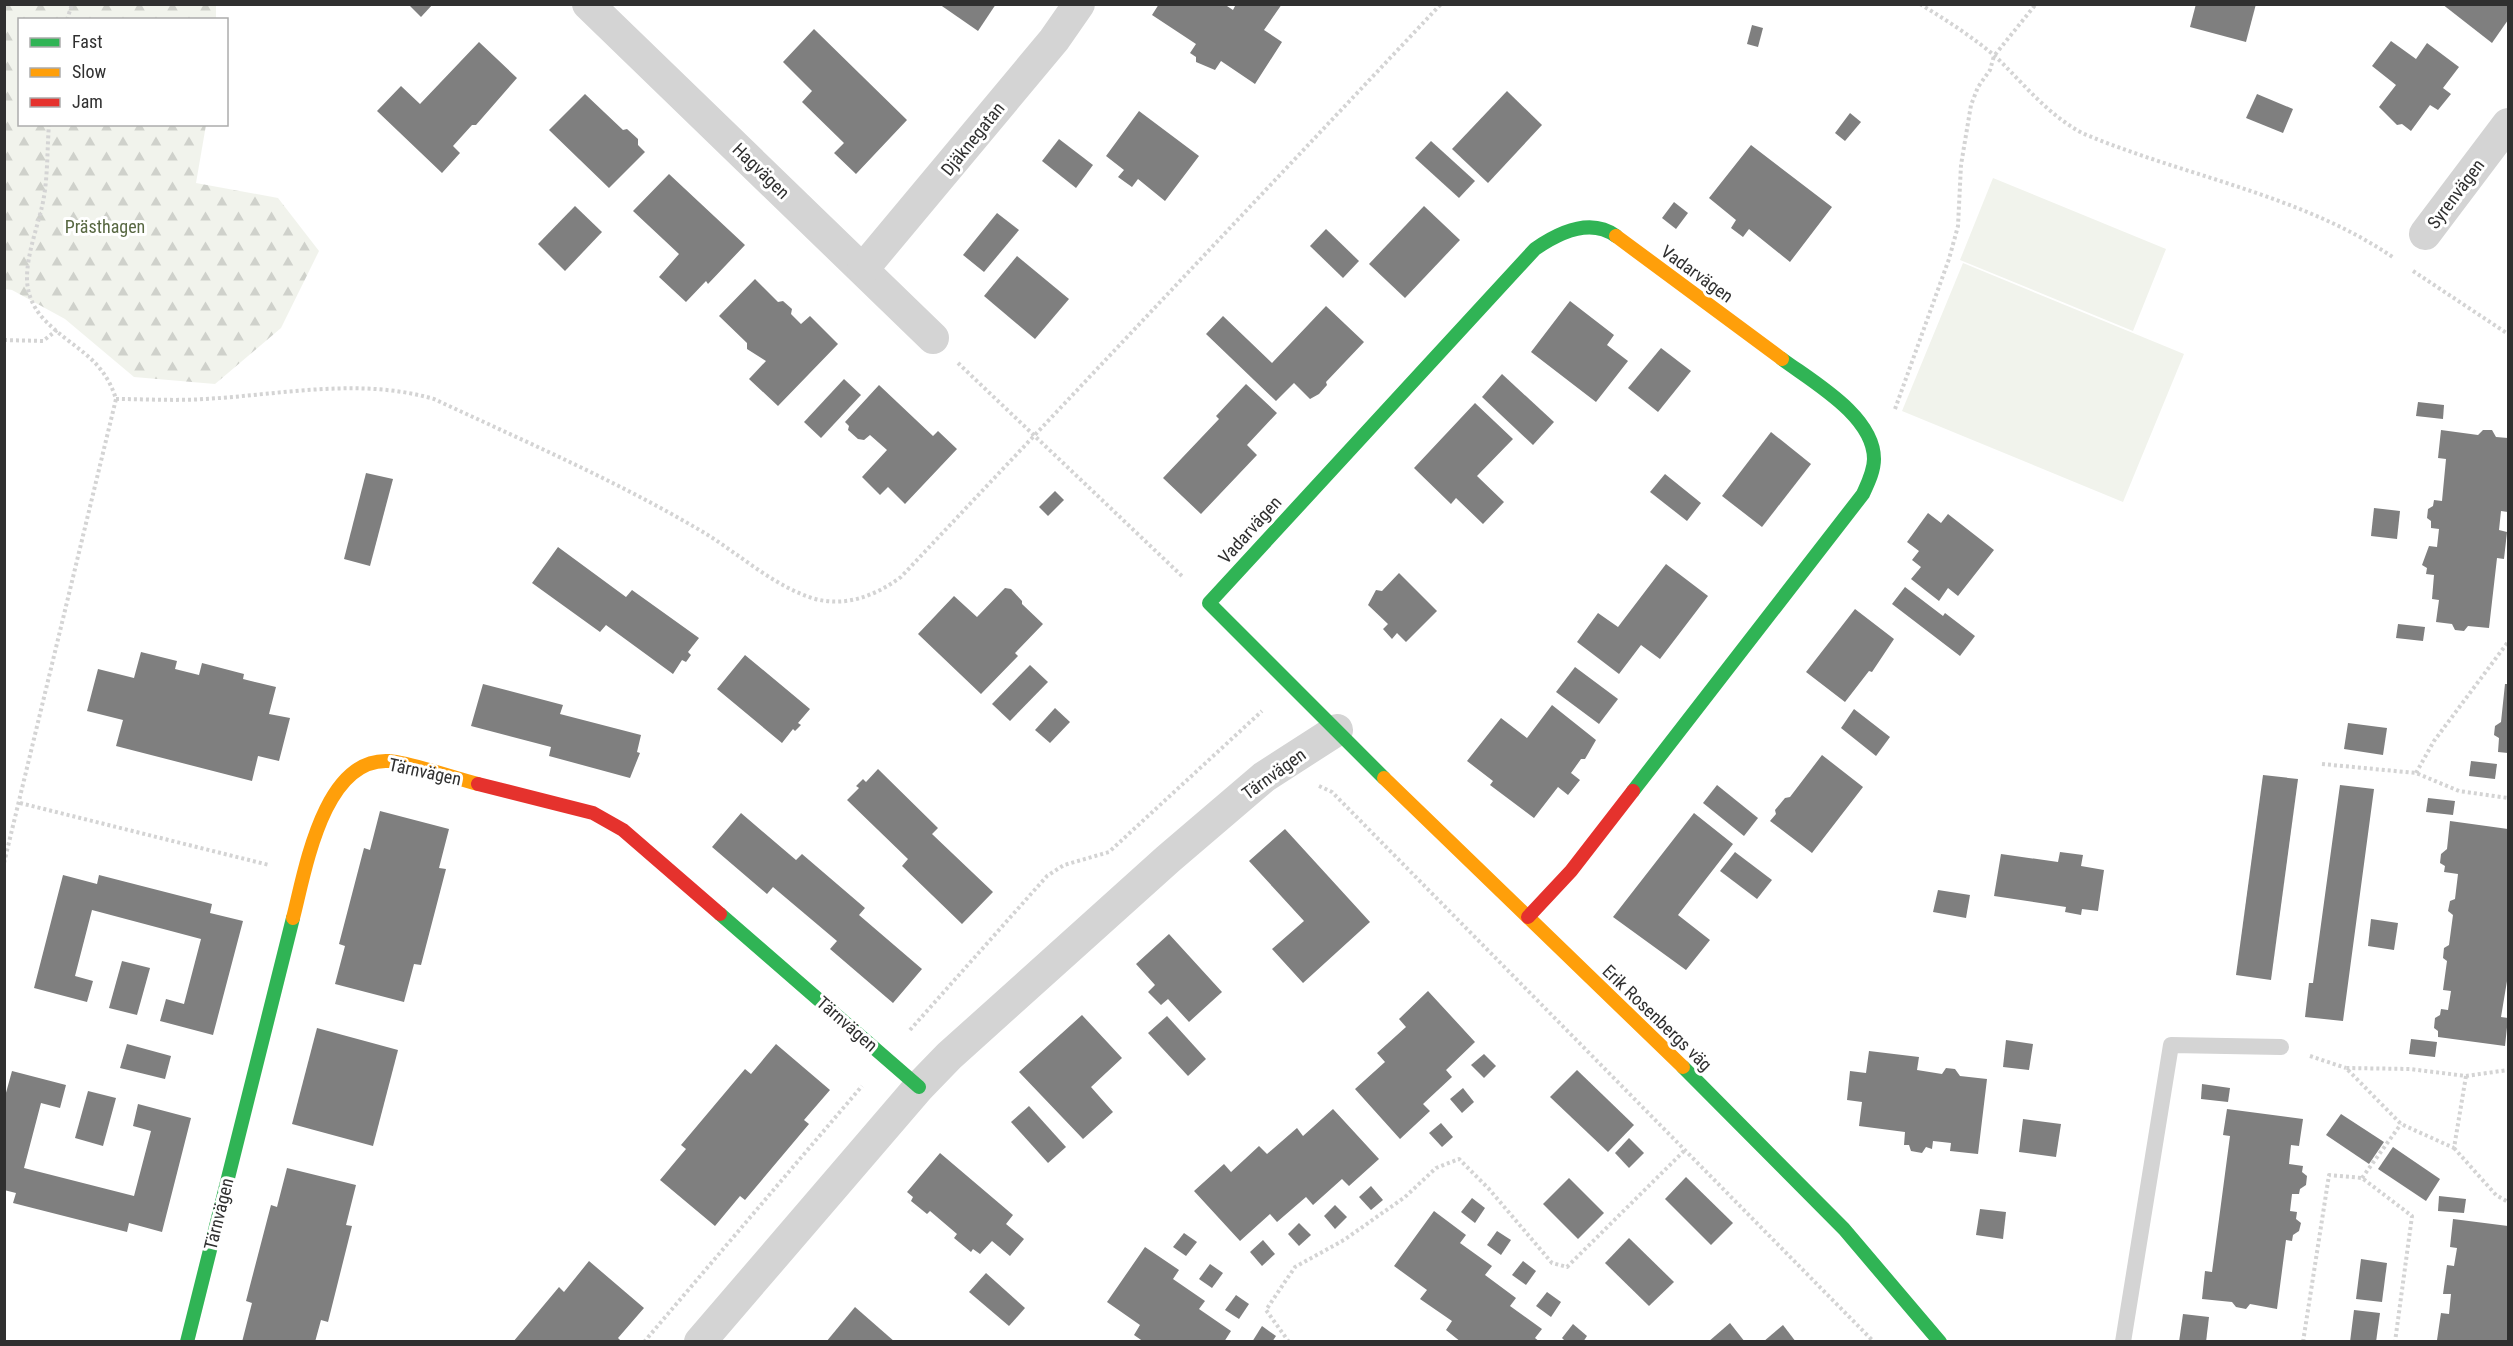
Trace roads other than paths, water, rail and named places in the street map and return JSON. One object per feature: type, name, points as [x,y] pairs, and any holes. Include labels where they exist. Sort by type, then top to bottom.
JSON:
[{"type":"street","name":"Hagvägen","points":[[588,4],[933,338]]},
{"type":"street","name":"Djäknegatan","points":[[863,269],[1047,49],[1079,4]]},
{"type":"street","name":"Syrenvägen","points":[[2425,234],[2508,124]]},
{"type":"street","name":"Vadarvägen","points":[[1337,730],[1209,603],[1535,249],[1562,231],[1584,226],[1608,231],[1847,407],[1866,430],[1874,453],[1874,473],[1863,494],[1571,871],[1528,917]]},
{"type":"street","name":"Erik Rosenbergs väg","points":[[1337,730],[1708,1091],[1844,1229],[1940,1341]]},
{"type":"street","name":"Tärnvägen","points":[[711,1337],[919,1087],[949,1056],[1264,777],[1337,730]]},
{"type":"street","name":"Tärnvägen","points":[[187,1341],[305,871],[323,812],[344,782],[367,765],[389,761],[593,813],[623,830],[919,1087]]},
{"type":"lane","points":[[2123,1341],[2171,1045],[2281,1047]]},
{"type":"park label","name":"Prästhagen","points":[[105,227]]}]
